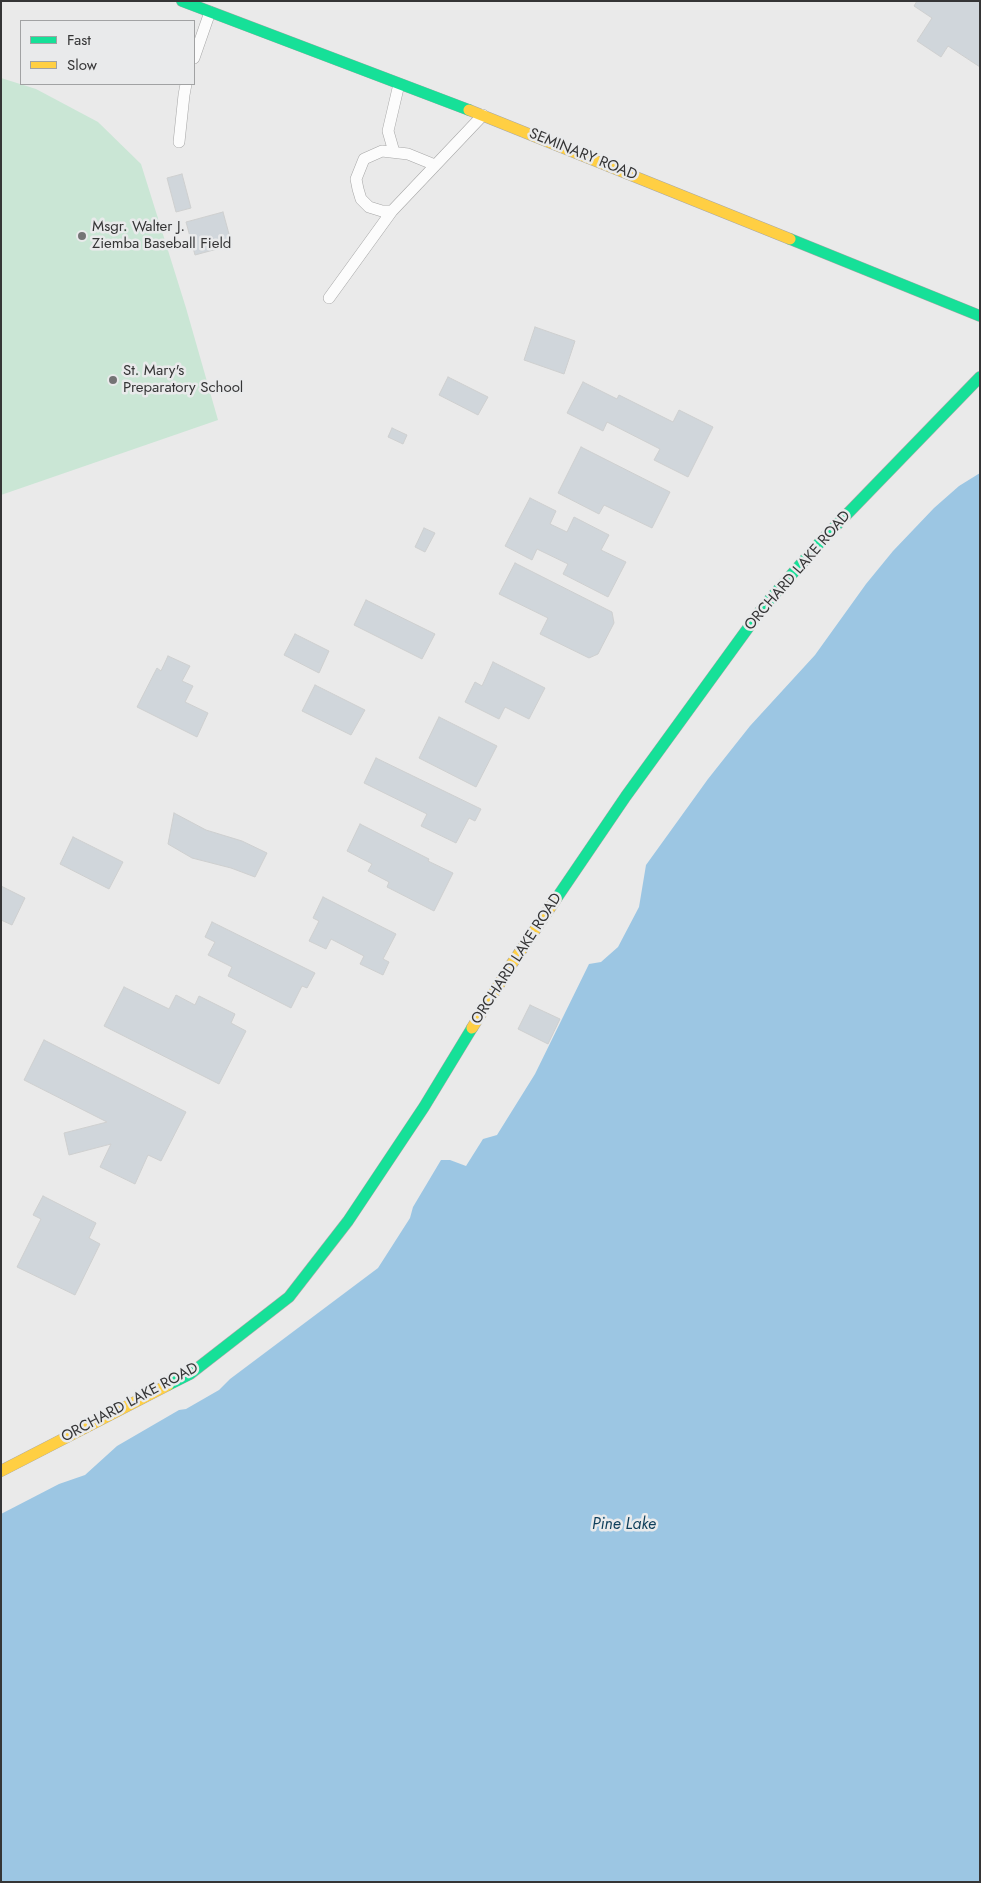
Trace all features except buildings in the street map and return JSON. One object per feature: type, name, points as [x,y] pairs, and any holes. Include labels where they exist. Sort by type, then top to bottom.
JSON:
[{"type":"main road","name":"SEMINARY ROAD","points":[[182,1],[400,82],[980,316]]},
{"type":"main road","name":"ORCHARD LAKE ROAD","points":[[1,1471],[190,1374],[289,1298],[348,1221],[424,1107],[511,965],[626,796],[764,606],[822,540],[980,377]]},
{"type":"lane","points":[[195,55],[210,12]]},
{"type":"lane","points":[[394,152],[388,130],[400,82]]},
{"type":"lane","points":[[179,142],[186,85]]},
{"type":"lane","points":[[329,298],[392,211],[483,115]]},
{"type":"lane","points":[[392,211],[382,211],[370,207],[362,199],[356,179],[364,159],[382,151],[394,152],[408,154],[435,165]]},
{"type":"green space","name":"Msgr. Walter J. Ziemba Baseball Field","points":[[1,78],[36,89],[98,122],[141,164],[186,308],[218,420],[1,495]]},
{"type":"water","name":"Pine Lake","points":[[980,473],[980,1882],[1,1882],[1,1514],[59,1484],[85,1475],[117,1446],[179,1410],[186,1409],[219,1390],[230,1379],[378,1268],[410,1218],[413,1207],[441,1160],[450,1160],[466,1166],[483,1139],[497,1135],[535,1074],[589,964],[601,962],[618,947],[639,907],[646,865],[708,779],[750,726],[815,655],[866,584],[893,551],[934,508],[959,486]]},
{"type":"traffic: fast","points":[[182,1],[469,110]]},
{"type":"traffic: fast","points":[[790,239],[980,316]]},
{"type":"traffic: fast","points":[[556,899],[626,796],[764,606],[822,540],[980,377]]},
{"type":"traffic: fast","points":[[168,1385],[190,1374],[289,1297],[348,1221],[424,1107],[472,1028]]},
{"type":"traffic: slow","points":[[469,110],[790,239]]},
{"type":"traffic: slow","points":[[472,1028],[511,965],[556,899]]},
{"type":"traffic: slow","points":[[1,1471],[168,1385]]},
{"type":"place","name":"Msgr. Walter J. Ziemba Baseball Field","points":[[82,236]]},
{"type":"place","name":"St. Mary's Preparatory School","points":[[113,380]]}]
